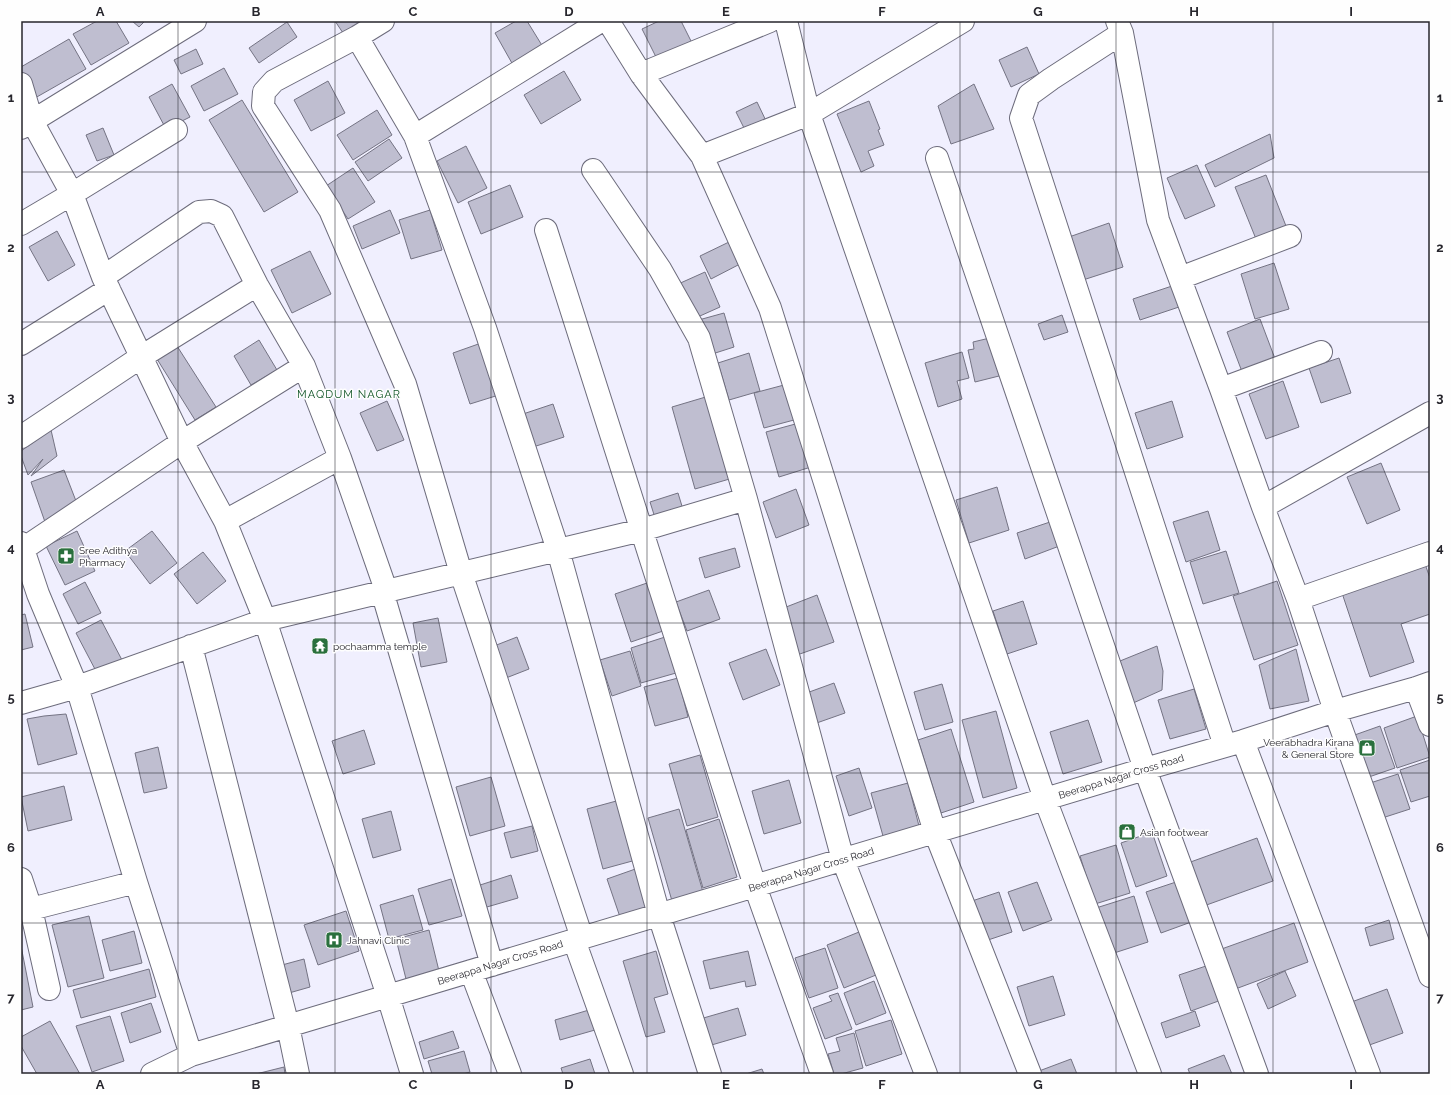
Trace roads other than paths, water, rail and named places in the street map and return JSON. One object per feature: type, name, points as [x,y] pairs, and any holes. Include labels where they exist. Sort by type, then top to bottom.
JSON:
[{"type":"street","points":[[26,125],[194,21]]},
{"type":"street","points":[[383,21],[357,37],[274,81],[264,92],[264,106],[330,210],[405,384],[461,572],[622,1074]]},
{"type":"street","points":[[415,136],[601,21]]},
{"type":"street","points":[[608,21],[641,74],[702,156],[770,308],[935,832],[1030,1074]]},
{"type":"street","points":[[641,74],[770,21]]},
{"type":"street","points":[[786,21],[809,114],[1045,799],[1150,1074]]},
{"type":"street","points":[[702,156],[809,114],[963,21]]},
{"type":"street","points":[[1369,1074],[1234,743],[1022,118],[1030,95],[1120,27],[1158,220],[1221,389],[1262,507],[1298,599],[1335,711],[1430,976]]},
{"type":"street","points":[[357,37],[415,136],[485,328],[558,550],[659,915],[710,1074]]},
{"type":"street","points":[[21,84],[26,125],[72,194],[106,283],[182,442],[225,521],[265,620],[412,1074]]},
{"type":"street","points":[[21,224],[176,130]]},
{"type":"street","points":[[937,158],[1145,769],[1257,1074]]},
{"type":"street","points":[[593,170],[660,269],[699,338],[746,499],[843,860],[926,1074]]},
{"type":"street","points":[[21,344],[106,283],[199,212],[211,211],[222,216],[257,285],[304,366],[340,458],[384,591],[492,964]]},
{"type":"street","points":[[546,230],[755,886],[822,1074]]},
{"type":"street","points":[[1180,278],[1290,236]]},
{"type":"street","points":[[21,436],[142,357],[257,285]]},
{"type":"street","points":[[1221,389],[1321,352]]},
{"type":"street","points":[[191,1055],[136,882],[77,686],[29,596],[22,546],[182,442],[304,366]]},
{"type":"street","points":[[1262,507],[1430,413]]},
{"type":"street","points":[[225,521],[340,458]]},
{"type":"street","points":[[21,703],[77,686],[265,620],[642,530],[746,499]]},
{"type":"street","points":[[1298,599],[1430,553]]},
{"type":"street","points":[[191,646],[288,1026],[298,1074]]},
{"type":"street","points":[[1423,685],[1430,725]]},
{"type":"street","name":"Beerappa Nagar Cross Road","points":[[152,1074],[191,1055],[1423,685]]},
{"type":"street","points":[[21,879],[31,909],[49,989]]},
{"type":"street","points":[[31,909],[136,882]]},
{"type":"street","points":[[471,971],[510,1074]]},
{"type":"place","name":"Sree Adithya Pharmacy","points":[[66,556]]},
{"type":"place","name":"pochaamma temple","points":[[320,646]]},
{"type":"place","name":"Veerabhadra Kirana & General Store","points":[[1367,748]]},
{"type":"place","name":"Asian footwear","points":[[1127,832]]},
{"type":"place","name":"Jahnavi Clinic","points":[[334,940]]},
{"type":"district","name":"MAQDUM NAGAR","points":[[349,394]]}]
